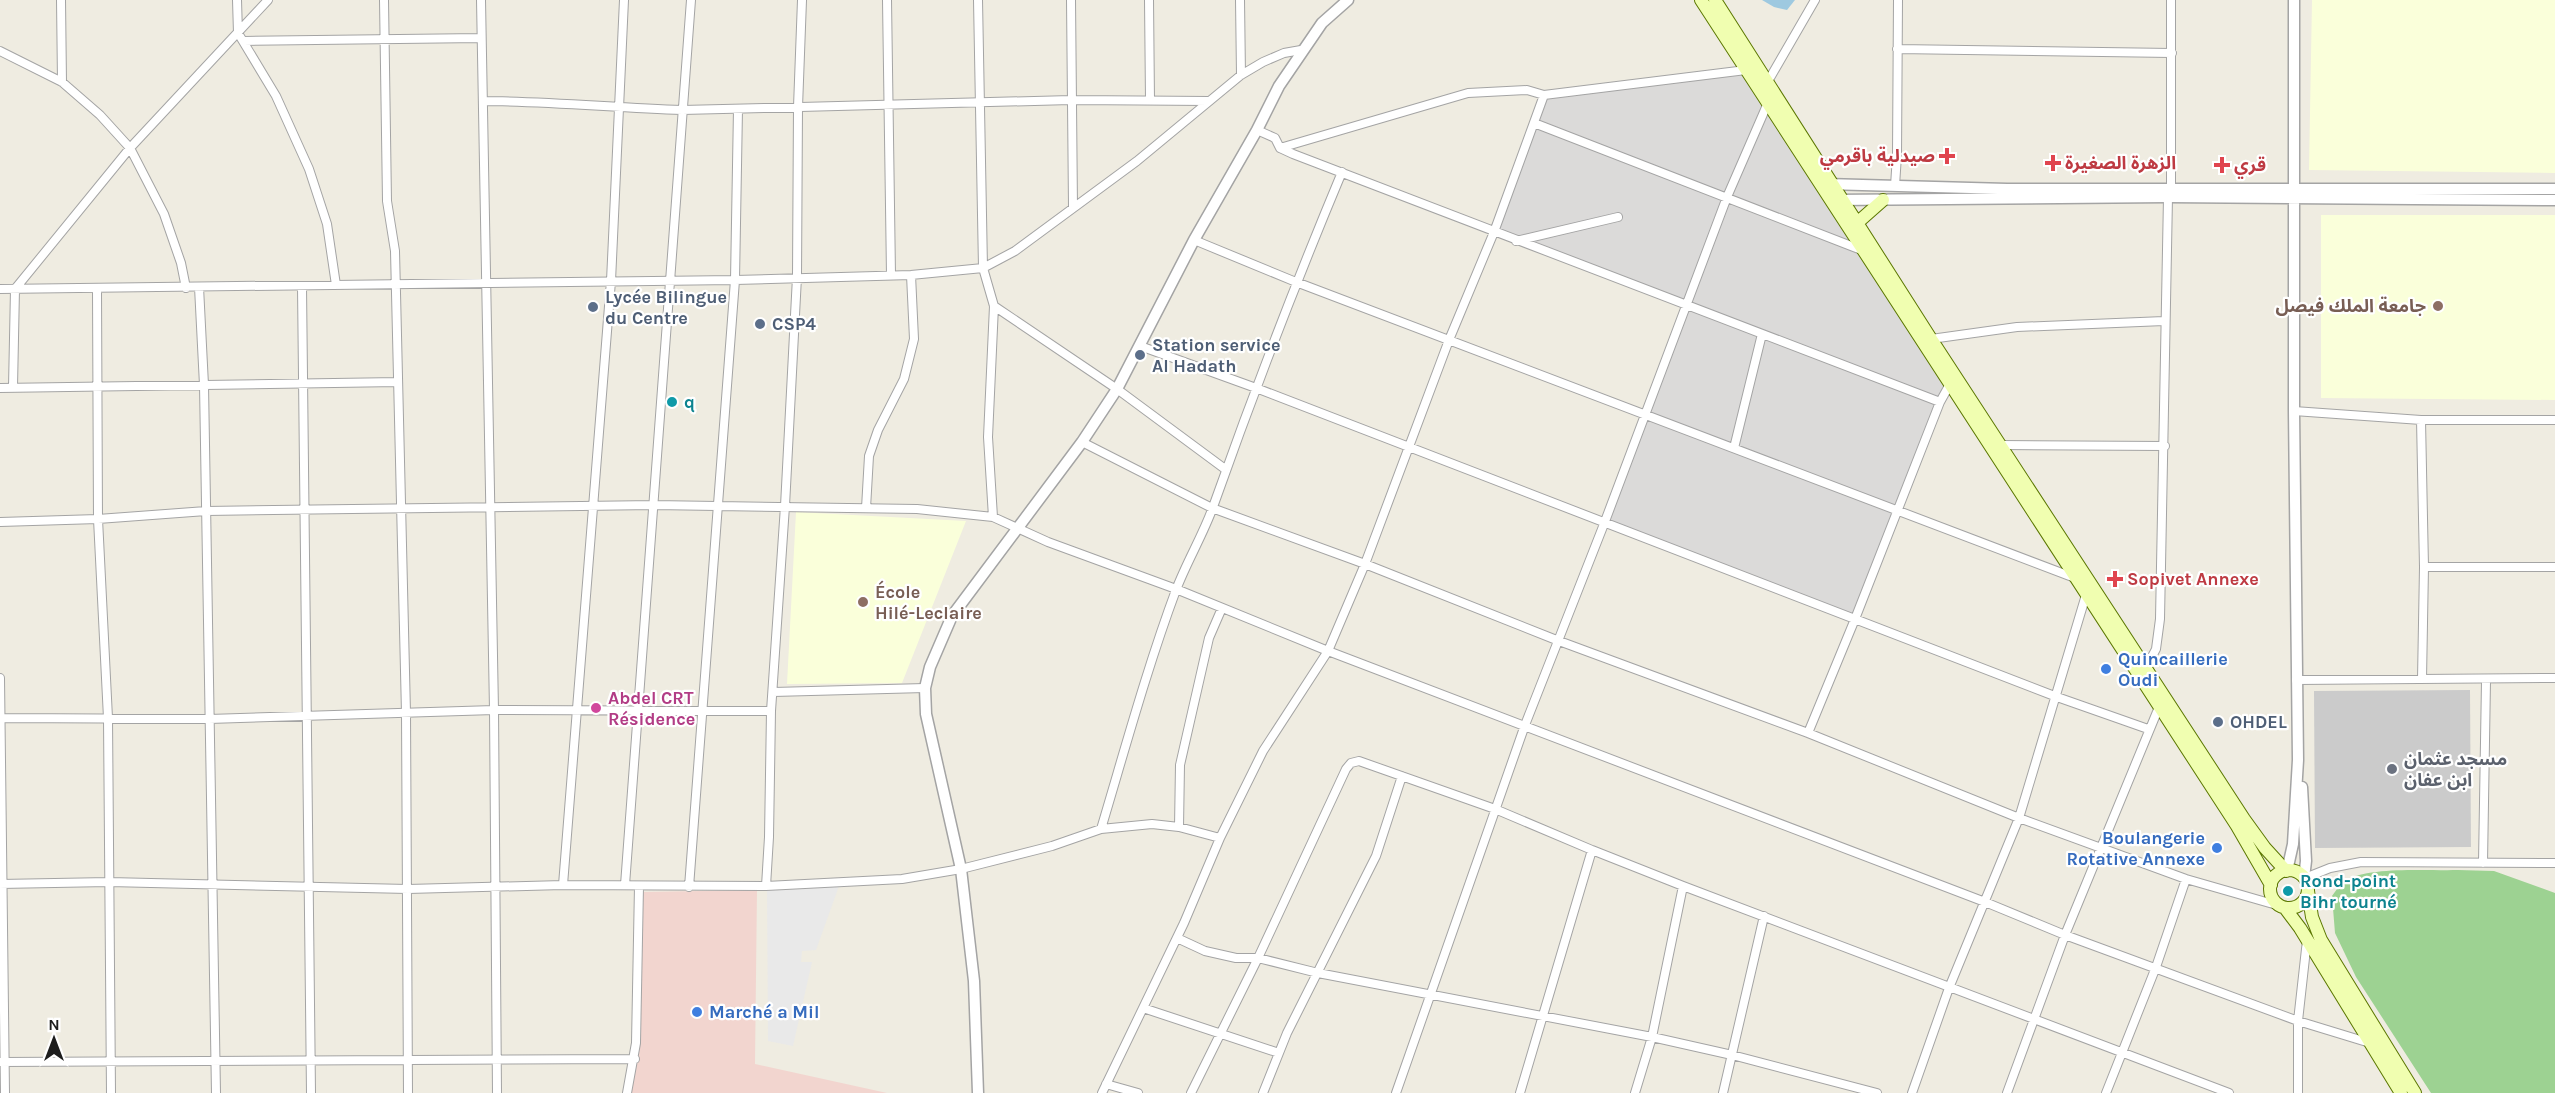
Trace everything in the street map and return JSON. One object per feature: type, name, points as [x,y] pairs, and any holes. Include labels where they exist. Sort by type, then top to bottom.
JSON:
[{"type":"main road","points":[[1701,0],[1767,105],[1827,184]]},
{"type":"main road","points":[[1715,0],[1827,184],[1864,251],[2236,826],[2271,885],[2272,897],[2307,940],[2401,1093]]},
{"type":"main road","points":[[1836,200],[1857,223],[2244,819],[2265,848],[2286,871]]},
{"type":"main road","points":[[1857,223],[1883,200]]},
{"type":"main road","points":[[2271,885],[2278,874],[2286,871],[2296,872],[2305,878],[2312,917],[2321,940],[2415,1093]]},
{"type":"main road","points":[[2282,907],[2301,905],[2308,891]]},
{"type":"street","points":[[60,0],[62,82]]},
{"type":"street","points":[[237,0],[238,33],[276,96],[309,169],[327,224],[336,285]]},
{"type":"street","points":[[13,387],[15,289],[130,148],[268,0]]},
{"type":"street","points":[[384,0],[387,201],[395,251],[406,713],[408,1093]]},
{"type":"street","points":[[481,0],[494,710],[497,1093]]},
{"type":"street","points":[[563,885],[610,281],[624,0]]},
{"type":"street","points":[[626,885],[691,0]]},
{"type":"street","points":[[766,886],[770,837],[771,711],[797,278],[798,107],[802,0]]},
{"type":"street","points":[[887,0],[891,275]]},
{"type":"street","points":[[978,0],[982,268],[994,306],[988,437],[993,517]]},
{"type":"street","points":[[1071,0],[1072,207]]},
{"type":"street","points":[[1149,0],[1150,100]]},
{"type":"street","points":[[1240,0],[1241,75]]},
{"type":"street","points":[[978,1093],[974,981],[961,869],[926,714],[925,688],[930,667],[952,616],[1082,442],[1117,389],[1194,240],[1301,50],[1322,23],[1348,0]]},
{"type":"street","points":[[1767,83],[1815,0]]},
{"type":"street","points":[[1894,186],[1897,155],[1898,0]]},
{"type":"street","points":[[2146,668],[2156,649],[2160,619],[2164,321],[2172,54],[2171,0]]},
{"type":"street","points":[[2286,871],[2293,844],[2298,760],[2294,411],[2294,0]]},
{"type":"street","points":[[244,41],[481,38]]},
{"type":"street","points":[[1897,49],[2172,54]]},
{"type":"street","points":[[0,289],[97,290],[735,280],[911,275],[982,268],[1015,251],[1137,161],[1241,75],[1263,62],[1301,50]]},
{"type":"street","points":[[0,51],[62,82],[100,115],[130,148],[164,214],[181,263],[186,288]]},
{"type":"street","points":[[1280,148],[1468,93],[1527,90],[1544,95],[1746,70]]},
{"type":"street","points":[[1138,1093],[1104,1089],[1176,938],[1220,838],[1263,751],[1328,651],[1365,564],[1449,340],[1494,232],[1544,95]]},
{"type":"street","points":[[483,101],[531,101],[682,110],[1071,100],[1209,101]]},
{"type":"street","points":[[1396,1093],[1525,725],[1646,416],[1727,197],[1767,105]]},
{"type":"street","points":[[689,887],[735,280],[738,109]]},
{"type":"street","points":[[1534,123],[1864,251]]},
{"type":"street","points":[[1257,130],[1275,138],[1280,148],[1516,241],[1940,402]]},
{"type":"street","points":[[1101,829],[1176,589],[1212,508],[1296,282],[1342,171]]},
{"type":"street","points":[[1827,184],[2555,200]]},
{"type":"street","points":[[2293,194],[2555,189]]},
{"type":"street","points":[[1836,200],[2169,193]]},
{"type":"street","points":[[1516,241],[1618,217]]},
{"type":"street","points":[[1194,240],[1296,282],[2075,578]]},
{"type":"street","points":[[866,508],[869,456],[878,430],[904,379],[914,339],[911,275]]},
{"type":"street","points":[[302,287],[311,1093]]},
{"type":"street","points":[[199,288],[204,385],[216,1093]]},
{"type":"street","points":[[97,290],[98,519],[108,718],[111,1093]]},
{"type":"street","points":[[994,306],[1117,389],[1225,469]]},
{"type":"street","points":[[1931,339],[2017,327],[2164,321]]},
{"type":"street","points":[[1734,448],[1762,334]]},
{"type":"street","points":[[1140,346],[1256,388],[2057,697],[2148,729]]},
{"type":"street","points":[[0,388],[398,382]]},
{"type":"street","points":[[1808,733],[1940,402],[1950,384]]},
{"type":"street","points":[[2294,411],[2421,420],[2555,420]]},
{"type":"street","points":[[2421,420],[2424,567],[2422,679]]},
{"type":"street","points":[[1082,442],[1212,508],[1365,564],[1559,641],[1808,733],[2019,818],[2186,879],[2282,907]]},
{"type":"street","points":[[2001,445],[2164,446]]},
{"type":"street","points":[[0,522],[98,519],[206,511],[400,507],[592,507],[654,504],[917,509],[993,517],[1048,542],[1176,589],[1328,651],[2066,935],[2298,1021],[2370,1043]]},
{"type":"street","points":[[2424,567],[2555,567]]},
{"type":"street","points":[[1912,1093],[1949,988],[2019,818],[2086,595]]},
{"type":"street","points":[[1179,827],[1179,779],[1182,754],[1209,638],[1222,608]]},
{"type":"street","points":[[0,678],[2,1062],[6,1093]]},
{"type":"street","points":[[2296,680],[2486,681],[2555,678]]},
{"type":"street","points":[[2483,863],[2486,681]]},
{"type":"street","points":[[773,692],[925,688]]},
{"type":"street","points":[[2007,1093],[2033,1019],[2159,706]]},
{"type":"street","points":[[1,718],[209,719],[494,710],[771,711]]},
{"type":"street","points":[[2298,760],[2305,826],[2305,878],[2330,868],[2361,862],[2555,863]]},
{"type":"street","points":[[1191,1093],[1258,958],[1346,769],[1352,763],[1359,761],[1495,809],[1683,886],[2120,1052],[2206,1089],[2229,1093]]},
{"type":"street","points":[[1263,1093],[1287,1033],[1376,856],[1402,776]]},
{"type":"street","points":[[1,884],[109,882],[408,889],[563,885],[766,886],[902,879],[961,869],[1052,846],[1101,829],[1152,824],[1179,827],[1220,838]]},
{"type":"street","points":[[1521,1093],[1592,850]]},
{"type":"street","points":[[2106,1093],[2120,1052],[2156,967],[2186,879]]},
{"type":"street","points":[[627,1093],[635,1059],[639,886]]},
{"type":"street","points":[[1635,1093],[1652,1037],[1683,886]]},
{"type":"street","points":[[1723,1093],[1764,916]]},
{"type":"street","points":[[1176,938],[1236,958],[1258,958],[1318,973],[1652,1037],[1732,1055],[1877,1093]]},
{"type":"street","points":[[2298,1093],[2298,1021],[2307,940]]},
{"type":"street","points":[[1143,1008],[1279,1053]]},
{"type":"street","points":[[2,1062],[635,1059]]},
{"type":"shaded area","points":[[2312,0],[2555,0],[2555,173],[2309,170]]},
{"type":"shaded area","points":[[1746,70],[1950,384],[1855,619],[1604,524],[1686,305],[1494,232],[1544,95]]},
{"type":"shaded area","name":"جامعة الملك فيصل","points":[[2321,215],[2555,215],[2555,400],[2321,398]]},
{"type":"shaded area","name":"École Hilé-Leclaire","points":[[796,512],[966,521],[902,683],[787,684]]},
{"type":"shaded area","name":"مسجد عثمان ابن عفان","points":[[2470,690],[2471,847],[2315,848],[2314,691]]},
{"type":"shaded area","points":[[839,886],[816,950],[802,951],[801,962],[812,962],[793,1046],[768,1041],[767,888]]},
{"type":"shaded area","name":"Marché a Mil","points":[[757,890],[755,1064],[887,1093],[629,1093],[639,1046],[641,892]]},
{"type":"green space","points":[[2383,871],[2494,871],[2555,893],[2555,1093],[2431,1093],[2356,977],[2335,933],[2332,896],[2344,881],[2355,876]]},
{"type":"water","points":[[1762,0],[1795,0],[1787,10],[1774,7]]},
{"type":"place","name":"صيدلية باقرمي","points":[[1947,156]]},
{"type":"place","name":"الزهرة الصغيرة","points":[[2053,163]]},
{"type":"place","name":"قري","points":[[2222,165]]},
{"type":"place","name":"جامعة الملك فيصل","points":[[2438,306]]},
{"type":"place","name":"Lycée Bilingue du Centre","points":[[593,307]]},
{"type":"place","name":"CSP4","points":[[760,324]]},
{"type":"place","name":"Station service Al Hadath","points":[[1140,355]]},
{"type":"place","name":"q","points":[[672,402]]},
{"type":"place","name":"Sopivet Annexe","points":[[2115,579]]},
{"type":"place","name":"École Hilé-Leclaire","points":[[863,602]]},
{"type":"place","name":"Quincaillerie Oudi","points":[[2106,669]]},
{"type":"place","name":"Abdel CRT Résidence","points":[[596,708]]},
{"type":"place","name":"OHDEL","points":[[2218,722]]},
{"type":"place","name":"مسجد عثمان ابن عفان","points":[[2392,769]]},
{"type":"place","name":"Boulangerie Rotative Annexe","points":[[2217,848]]},
{"type":"place","name":"Rond-point Bihr tourné","points":[[2288,891]]},
{"type":"place","name":"Marché a Mil","points":[[697,1012]]}]
